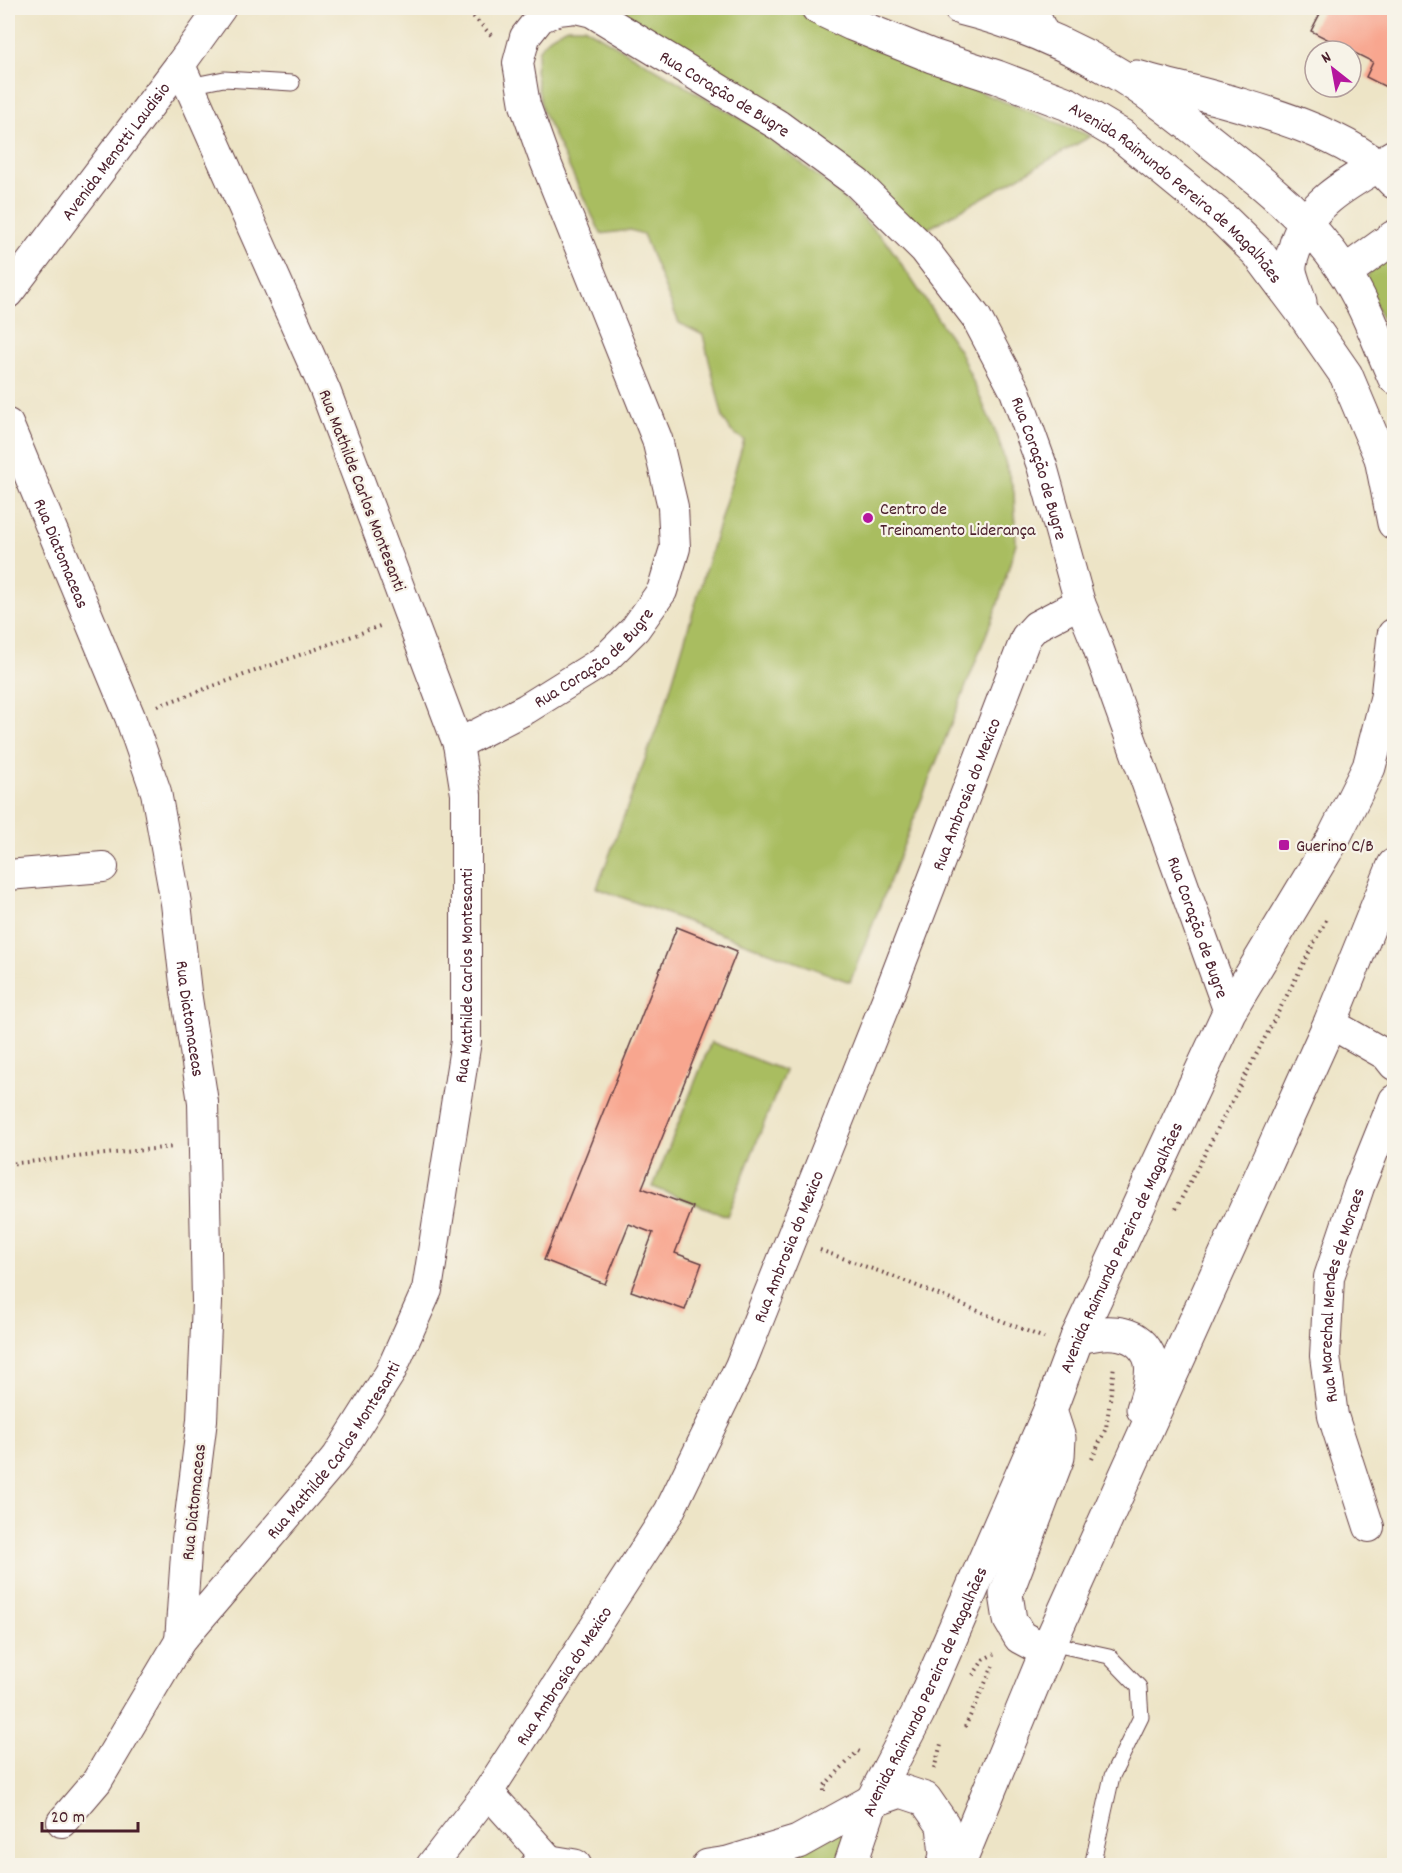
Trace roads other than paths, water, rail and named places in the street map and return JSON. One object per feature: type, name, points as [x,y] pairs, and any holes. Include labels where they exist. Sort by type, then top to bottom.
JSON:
[{"type":"main road","name":"Avenida Raimundo Pereira de Magalhães","points":[[818,8],[932,56],[997,77],[1068,104],[1122,136],[1222,218],[1258,253],[1346,375],[1381,458],[1395,523]]},
{"type":"main road","points":[[960,8],[994,16],[1038,21],[1175,114],[1246,170],[1305,222],[1343,270],[1395,376]]},
{"type":"main road","points":[[1112,70],[1299,124],[1339,141],[1389,168]]},
{"type":"main road","points":[[1303,313],[1290,269],[1292,254],[1305,222],[1324,202],[1348,184],[1389,168]]},
{"type":"main road","points":[[1343,270],[1358,263],[1395,237]]},
{"type":"main road","name":"Avenida Raimundo Pereira de Magalhães","points":[[849,1866],[872,1801],[918,1713],[1050,1410],[1075,1344],[1229,1012],[1333,839],[1369,767],[1388,698],[1395,635]]},
{"type":"main road","points":[[958,1866],[1050,1643],[1330,1023],[1395,865]]},
{"type":"main road","points":[[1075,1344],[1106,1332],[1120,1333],[1140,1344],[1149,1355],[1151,1367],[1149,1390],[1121,1485]]},
{"type":"main road","points":[[1050,1410],[1059,1438],[1058,1457],[1006,1594],[1010,1620],[1020,1637],[1035,1645],[1050,1643]]},
{"type":"main road","points":[[708,1866],[728,1863],[798,1842],[872,1801],[901,1791],[925,1799],[943,1825],[946,1855],[944,1866]]},
{"type":"street","name":"Avenida Menotti Laudisio","points":[[8,293],[185,76],[221,8]]},
{"type":"street","name":"Rua Coração de Bugre","points":[[459,744],[526,709],[603,662],[635,629],[662,591],[675,548],[673,507],[657,439],[544,158],[525,105],[518,63],[525,37],[540,18],[558,10],[575,8],[592,12],[778,125],[857,183],[924,249],[976,317],[1015,391],[1042,466],[1080,603],[1229,1012]]},
{"type":"street","name":"Rua Mathilde Carlos Montesanti","points":[[62,1822],[97,1781],[180,1641],[337,1457],[390,1373],[427,1290],[466,1041],[466,794],[459,744],[325,390],[185,76]]},
{"type":"street","name":"Rua Diatomaceas","points":[[8,424],[130,717],[156,792],[176,903],[186,992],[203,1102],[207,1302],[202,1420],[187,1540],[180,1641]]},
{"type":"street","name":"Rua Ambrosia do Mexico","points":[[431,1866],[488,1792],[669,1512],[740,1366],[884,1005],[1026,637],[1036,626],[1080,603]]},
{"type":"street","points":[[8,875],[103,867]]},
{"type":"street","points":[[1330,1023],[1386,1055],[1395,1065]]},
{"type":"street","name":"Rua Marechal Mendes de Moraes","points":[[1369,1527],[1333,1416],[1325,1356],[1329,1277],[1359,1187],[1395,1100]]},
{"type":"street","points":[[488,1792],[554,1864]]},
{"type":"lane","points":[[185,76],[292,83]]},
{"type":"lane","points":[[1050,1643],[1109,1656],[1139,1687],[1141,1718],[1112,1776],[1092,1866]]},
{"type":"place","name":"Centro de Treinamento Liderança","points":[[868,518]]},
{"type":"place","name":"Guerino C/B","points":[[1284,845]]}]
